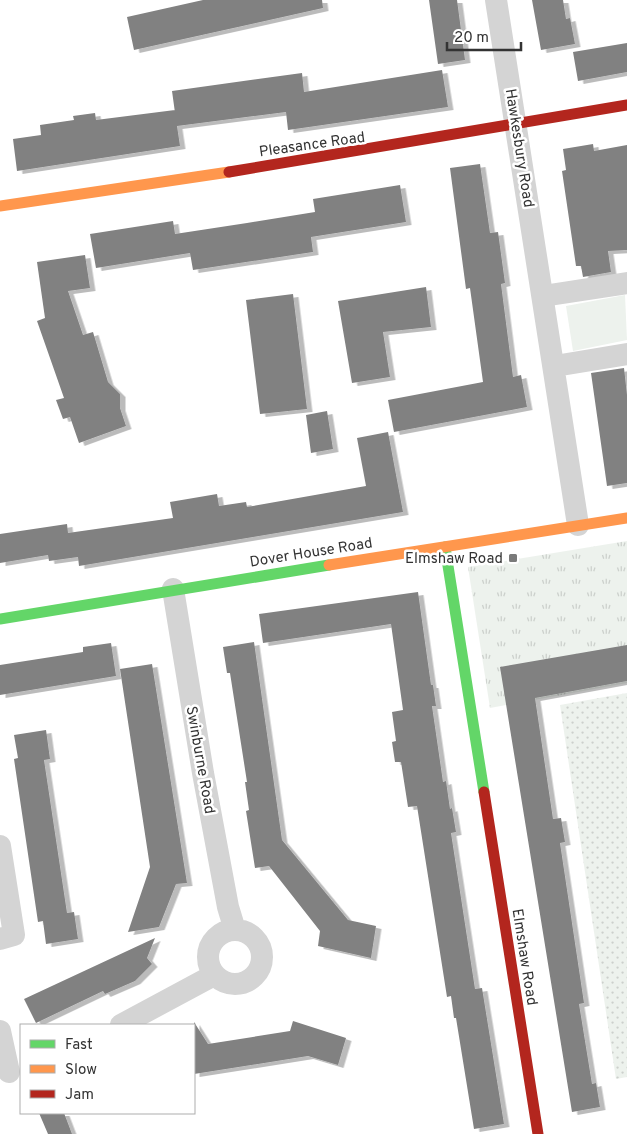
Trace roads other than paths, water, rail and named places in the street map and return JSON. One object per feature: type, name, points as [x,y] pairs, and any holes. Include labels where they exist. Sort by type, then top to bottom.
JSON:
[{"type":"street","name":"Hawkesbury Road","points":[[496,0],[555,366],[578,525]]},
{"type":"street","name":"Pleasance Road","points":[[0,206],[324,158],[627,105]]},
{"type":"street","points":[[543,296],[627,283]]},
{"type":"street","points":[[555,366],[627,354]]},
{"type":"street","name":"Dover House Road","points":[[0,619],[173,589],[627,518]]},
{"type":"street","name":"Elmshaw Road","points":[[445,547],[538,1134]]},
{"type":"street","name":"Swinburne Road","points":[[173,589],[203,773],[228,907],[235,930]]},
{"type":"street","points":[[0,846],[14,935],[0,939]]},
{"type":"street","points":[[235,930],[244,932],[258,943],[262,960],[259,968],[247,981],[239,984],[230,983],[214,975],[208,958],[209,949],[220,935],[235,930]]},
{"type":"street","points":[[123,1024],[214,975]]},
{"type":"street","points":[[0,1031],[10,1072]]},
{"type":"place","name":"Elmshaw Road","points":[[513,558]]}]
